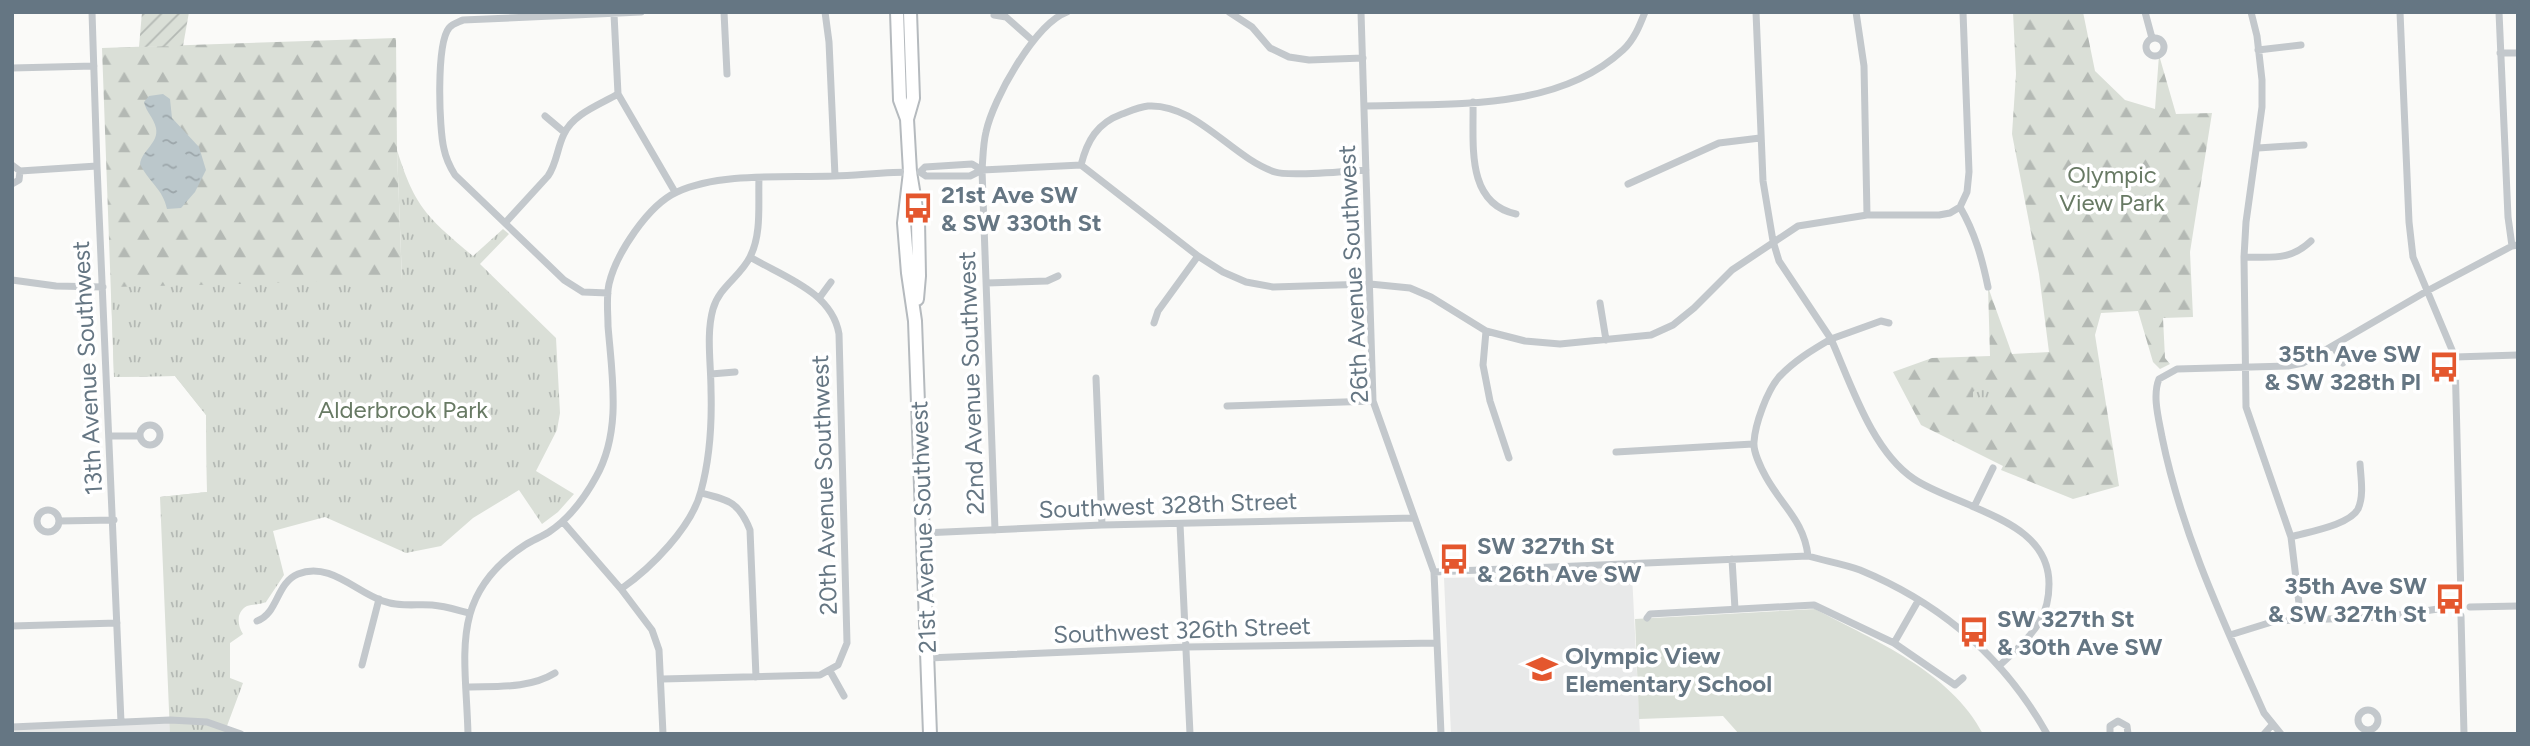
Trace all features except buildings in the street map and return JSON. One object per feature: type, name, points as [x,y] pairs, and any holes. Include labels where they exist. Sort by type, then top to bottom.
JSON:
[{"type":"main road","name":"21st Avenue Southwest","points":[[897,12],[900,100],[907,119],[915,172],[904,223],[915,321],[930,734]]},
{"type":"main road","name":"21st Avenue Southwest","points":[[907,119],[913,98],[910,12]]},
{"type":"street","name":"13th Avenue Southwest","points":[[92,12],[121,722]]},
{"type":"street","points":[[608,293],[583,292],[573,287],[455,175],[444,152],[440,61],[444,37],[450,27],[463,20],[641,12]]},
{"type":"street","points":[[724,12],[727,74]]},
{"type":"street","points":[[825,12],[830,57],[835,176]]},
{"type":"street","name":"22nd Avenue Southwest","points":[[995,530],[982,170],[986,131],[997,103],[1032,40],[1051,21],[1067,12]]},
{"type":"street","points":[[1229,12],[1252,27],[1270,48],[1289,57],[1309,60],[1363,58]]},
{"type":"street","name":"26th Avenue Southwest","points":[[1361,12],[1373,401],[1434,572],[1441,734]]},
{"type":"street","points":[[1365,106],[1474,102],[1538,93],[1575,81],[1625,48],[1638,29],[1645,12]]},
{"type":"street","points":[[1756,12],[1763,181],[1779,261],[1831,339],[1867,418],[1890,456],[1914,479],[2003,520],[2043,553],[2049,587],[2043,616],[2025,641],[2000,665]]},
{"type":"street","points":[[1856,12],[1864,66],[1867,215]]},
{"type":"street","points":[[468,734],[464,650],[469,613],[481,586],[499,563],[563,522],[580,503],[596,477],[609,447],[613,401],[608,293],[614,268],[649,213],[675,192],[708,183],[759,178],[915,172],[925,167],[972,164],[982,170],[1081,166],[1198,256],[1223,272],[1246,282],[1273,287],[1370,284],[1410,288],[1432,297],[1486,331],[1525,341],[1549,343],[1651,335],[1673,326],[1732,270],[1798,226],[1867,215],[1939,215],[1960,207],[1968,183],[1963,12]]},
{"type":"street","points":[[2146,12],[2152,38]]},
{"type":"street","points":[[2251,12],[2258,50],[2262,107],[2246,222],[2244,257],[2246,407],[2291,537],[2301,620]]},
{"type":"street","points":[[2400,12],[2409,222],[2413,257],[2455,357],[2461,597]]},
{"type":"street","points":[[2280,733],[2264,713],[2203,572],[2176,497],[2160,427],[2156,387],[2159,379],[2177,369],[2288,366],[2303,363],[2427,292],[2515,246],[2508,217],[2499,12]]},
{"type":"street","points":[[614,13],[618,94],[675,192]]},
{"type":"street","points":[[994,15],[1006,17],[1032,40]]},
{"type":"street","points":[[2258,50],[2301,45]]},
{"type":"street","points":[[2500,53],[2518,53]]},
{"type":"street","points":[[12,68],[94,66]]},
{"type":"street","points":[[505,223],[554,167],[564,132],[578,117],[618,94]]},
{"type":"street","points":[[1474,102],[1476,170],[1482,191],[1493,205],[1516,214]]},
{"type":"street","points":[[1081,166],[1092,134],[1115,117],[1144,106],[1158,106],[1176,110],[1258,165],[1278,173],[1366,170]]},
{"type":"street","points":[[545,116],[564,132]]},
{"type":"street","points":[[1628,184],[1719,143],[1760,138]]},
{"type":"street","points":[[2258,148],[2304,145]]},
{"type":"street","points":[[12,165],[20,171],[97,166]]},
{"type":"street","points":[[12,184],[19,180],[20,171]]},
{"type":"street","points":[[621,589],[663,553],[682,529],[701,493],[712,421],[710,324],[713,306],[723,289],[750,257],[758,226],[759,178]]},
{"type":"street","points":[[1960,207],[1981,252],[1988,288]]},
{"type":"street","points":[[2244,257],[2276,257],[2299,252],[2311,241]]},
{"type":"street","points":[[1154,323],[1158,311],[1198,256]]},
{"type":"street","points":[[750,257],[820,297],[831,282]]},
{"type":"street","points":[[987,283],[1047,281],[1058,275]]},
{"type":"street","points":[[12,280],[56,286],[103,287]]},
{"type":"street","name":"20th Avenue Southwest","points":[[820,297],[832,311],[839,334],[847,620],[847,643],[838,665],[830,671]]},
{"type":"street","points":[[1600,303],[1606,340]]},
{"type":"street","points":[[1808,556],[1806,538],[1797,520],[1783,504],[1765,475],[1753,444],[1763,405],[1777,379],[1800,358],[1831,339],[1881,321],[1889,323]]},
{"type":"street","points":[[1486,331],[1483,365],[1490,401],[1509,458]]},
{"type":"street","points":[[2334,347],[2343,363]]},
{"type":"street","points":[[2455,357],[2518,355]]},
{"type":"street","points":[[711,374],[735,372]]},
{"type":"street","points":[[1096,378],[1102,525]]},
{"type":"street","points":[[1227,405],[1373,401]]},
{"type":"street","points":[[109,436],[139,436]]},
{"type":"street","points":[[1616,452],[1753,444]]},
{"type":"street","points":[[2291,537],[2344,521],[2356,513],[2361,496],[2360,464]]},
{"type":"street","points":[[1974,507],[1993,468]]},
{"type":"street","points":[[701,493],[730,501],[743,513],[750,530],[756,677]]},
{"type":"street","name":"Southwest 328th Street","points":[[923,533],[1102,525],[1414,518]]},
{"type":"street","points":[[59,521],[114,520]]},
{"type":"street","points":[[563,522],[621,589],[652,630],[659,650],[663,734]]},
{"type":"street","points":[[1180,524],[1190,734]]},
{"type":"street","points":[[1434,572],[1808,556],[1859,570],[1918,601],[1956,625],[2000,665],[2025,696],[2047,734]]},
{"type":"street","points":[[1732,559],[1735,609]]},
{"type":"street","points":[[257,621],[264,619],[270,612],[289,579],[307,571],[322,571],[379,599],[393,603],[434,605],[469,613]]},
{"type":"street","points":[[2451,607],[2455,599],[2461,597],[2466,599],[2470,607]]},
{"type":"street","points":[[362,665],[379,599]]},
{"type":"street","points":[[1894,643],[1918,601]]},
{"type":"street","points":[[1647,618],[1650,614],[1814,605],[1894,643],[1955,685],[1963,678]]},
{"type":"street","points":[[2470,607],[2518,606]]},
{"type":"street","points":[[2230,635],[2275,621],[2385,617],[2451,607]]},
{"type":"street","points":[[2451,607],[2453,612],[2461,616]]},
{"type":"street","points":[[2461,616],[2468,612],[2470,607]]},
{"type":"street","points":[[2043,616],[2065,625]]},
{"type":"street","points":[[2461,616],[2464,734]]},
{"type":"street","points":[[12,626],[117,623]]},
{"type":"street","name":"Southwest 326th Street","points":[[928,658],[1186,647],[1437,643]]},
{"type":"street","points":[[662,679],[820,675],[830,671],[844,696]]},
{"type":"street","points":[[467,687],[522,685],[544,680],[555,673]]},
{"type":"street","points":[[12,727],[170,720],[207,722],[241,734]]},
{"type":"street","points":[[2109,734],[2110,726],[2118,721],[2127,726],[2128,734]]},
{"type":"street","points":[[2264,734],[2272,725]]},
{"type":"shaded area","name":"Olympic View Elementary School","points":[[1632,574],[1640,734],[1451,734],[1444,578]]},
{"type":"shaded area","points":[[170,720],[170,734],[12,734],[12,727]]},
{"type":"green space","points":[[142,12],[189,12],[183,46],[139,47]]},
{"type":"green space","name":"Olympic View Park","points":[[2013,12],[2083,12],[2095,71],[2125,100],[2155,109],[2159,55],[2176,114],[2212,113],[2190,252],[2193,317],[2163,318],[2165,358],[2170,364],[2160,369],[2153,362],[2138,311],[2101,313],[2095,335],[2119,486],[2073,499],[2001,470],[2003,466],[1921,425],[1893,372],[1932,358],[1990,356],[1988,287],[2012,354],[2049,352],[2039,274],[2012,134],[2016,74]]},
{"type":"green space","points":[[396,38],[402,280],[296,500],[160,497],[207,492],[206,415],[175,376],[114,377],[102,48]]},
{"type":"green space","name":"Alderbrook Park","points":[[397,150],[417,199],[434,221],[473,256],[503,229],[509,234],[480,264],[556,338],[560,413],[557,430],[536,471],[574,494],[558,512],[542,524],[519,490],[473,518],[441,546],[406,553],[325,517],[273,531],[284,575],[266,602],[247,606],[239,615],[243,634],[230,643],[230,678],[243,683],[224,734],[170,734],[160,497],[207,492],[206,415],[175,376],[114,377],[111,287],[402,280]]},
{"type":"green space","points":[[1996,381],[1998,399],[1973,401],[1973,392],[1983,382]]},
{"type":"green space","points":[[1815,609],[1886,646],[1931,675],[1969,712],[1983,734],[1739,734],[1723,716],[1639,719],[1635,619]]},
{"type":"water","points":[[163,94],[170,99],[172,118],[199,147],[206,170],[195,192],[181,208],[167,209],[162,196],[140,164],[156,133],[155,124],[144,102],[149,96]]},
{"type":"place","name":"21st Ave SW & SW 330th St","points":[[918,208]]},
{"type":"place","name":"35th Ave SW & SW 328th Pl","points":[[2444,367]]},
{"type":"place","name":"SW 327th St & 26th Ave SW","points":[[1454,559]]},
{"type":"place","name":"35th Ave SW & SW 327th St","points":[[2450,599]]},
{"type":"place","name":"SW 327th St & 30th Ave SW","points":[[1974,632]]},
{"type":"place","name":"Olympic View Elementary School","points":[[1542,669]]}]
